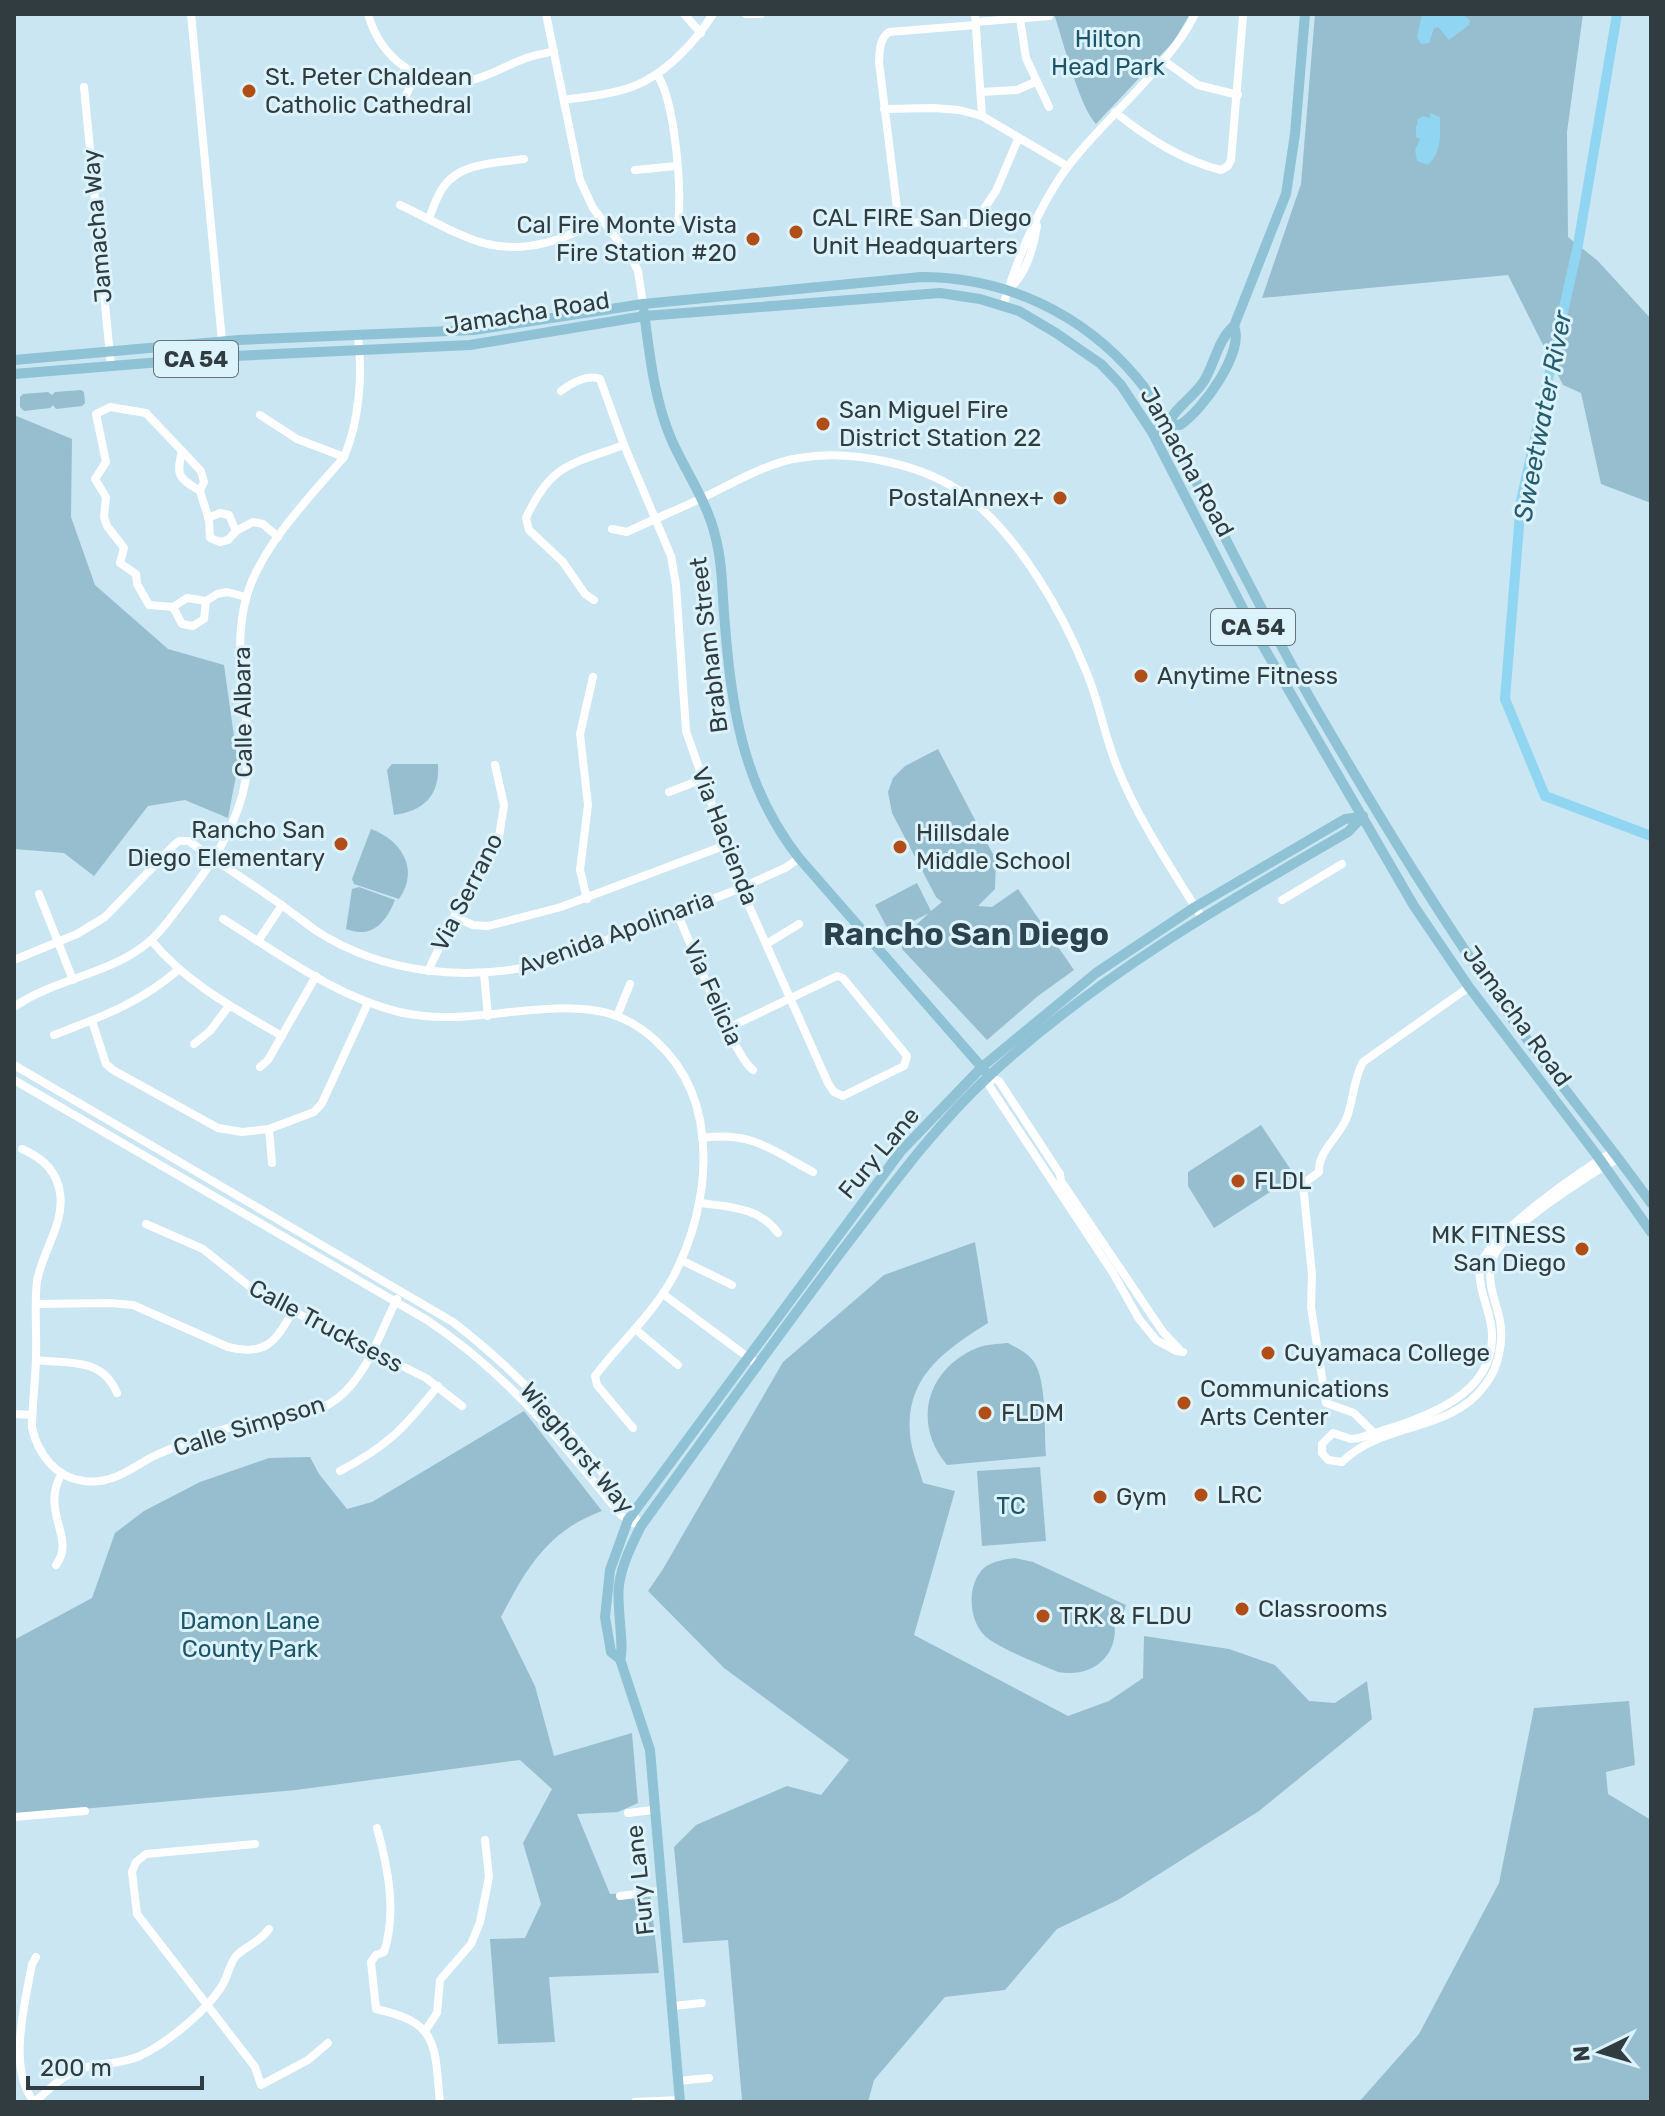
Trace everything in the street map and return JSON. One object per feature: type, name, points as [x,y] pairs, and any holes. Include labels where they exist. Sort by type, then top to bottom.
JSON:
[{"type":"main road","points":[[1152,432],[1168,424],[1179,425],[1191,418],[1214,389],[1238,338],[1234,326],[1286,194],[1295,134],[1305,14]]},
{"type":"main road","name":"Jamacha Road","points":[[14,360],[222,341],[474,330],[643,304],[921,277],[942,277],[1031,298],[1087,329],[1137,377],[1168,424],[1309,697],[1375,809],[1433,902],[1528,1041],[1651,1203]]},
{"type":"main road","name":"Jamacha Road","points":[[14,374],[234,356],[437,348],[494,342],[645,316],[930,292],[980,299],[1019,311],[1101,364],[1121,385],[1152,432],[1255,632],[1414,906],[1469,987],[1651,1232]]},
{"type":"main road","name":"Brabham Street","points":[[643,304],[657,401],[672,441],[714,530],[723,564],[724,612],[739,737],[760,796],[779,832],[799,858],[986,1071]]},
{"type":"main road","name":"Fury Lane","points":[[620,1659],[623,1651],[618,1618],[619,1585],[641,1526],[757,1364],[906,1167],[986,1071],[1114,975],[1202,918],[1348,832],[1375,809]]},
{"type":"main road","name":"Fury Lane","points":[[680,2101],[650,1750],[620,1659],[611,1652],[605,1617],[610,1570],[630,1517],[901,1151],[1096,973],[1195,907],[1345,819],[1363,817]]},
{"type":"street","points":[[191,14],[222,341]]},
{"type":"street","points":[[368,14],[382,47],[401,67],[430,80],[473,80],[528,57],[554,51]]},
{"type":"street","name":"Brabham Street","points":[[546,14],[580,180],[600,218],[632,259],[638,271],[643,304]]},
{"type":"street","points":[[684,14],[701,33]]},
{"type":"street","points":[[564,100],[615,92],[657,74],[701,33],[713,14]]},
{"type":"street","points":[[746,14],[761,14]]},
{"type":"street","points":[[1003,306],[1024,243],[1067,166],[1163,60],[1195,14]]},
{"type":"street","points":[[1018,139],[996,191],[975,222],[964,225],[937,221],[907,223],[898,216],[884,109],[880,48],[889,32],[976,20],[1049,16]]},
{"type":"street","points":[[1115,112],[1146,137],[1175,153],[1221,170],[1228,166],[1238,95],[1243,16]]},
{"type":"street","points":[[1020,19],[1026,58],[1049,107]]},
{"type":"street","points":[[976,20],[982,116]]},
{"type":"street","points":[[1163,60],[1198,85],[1238,95]]},
{"type":"street","points":[[392,112],[403,102],[416,74]]},
{"type":"street","points":[[657,74],[668,97],[680,201],[678,222]]},
{"type":"street","points":[[981,92],[1017,90],[1035,82]]},
{"type":"street","name":"Jamacha Way","points":[[84,87],[111,366]]},
{"type":"street","points":[[884,109],[914,107],[982,116],[1067,166]]},
{"type":"street","points":[[429,218],[442,188],[459,173],[476,166],[524,159]]},
{"type":"street","points":[[635,170],[676,166]]},
{"type":"street","points":[[400,205],[477,241],[503,246],[561,240],[600,218]]},
{"type":"street","name":"Calle Albara","points":[[14,1007],[33,996],[117,963],[151,940],[215,860],[233,824],[248,772],[241,662],[241,622],[246,597],[258,566],[278,537],[344,457],[355,420],[360,350],[358,337]]},
{"type":"street","name":"Via Hacienda","points":[[561,391],[571,384],[598,378],[671,556],[675,572],[686,731],[741,888],[768,943],[789,998],[834,1092],[843,1096],[904,1066],[907,1056],[843,978],[837,976],[789,998]]},
{"type":"street","points":[[246,597],[221,593],[206,601],[187,598],[173,607],[149,605],[137,584],[136,574],[120,563],[124,548],[104,517],[106,497],[95,479],[106,462],[96,414],[122,407],[146,413],[201,471],[204,482],[200,491],[210,538],[228,540],[246,524],[256,522],[278,537]]},
{"type":"street","points":[[260,415],[297,439],[344,457]]},
{"type":"street","points":[[594,600],[585,594],[563,562],[529,530],[526,518],[549,478],[561,468],[624,445]]},
{"type":"street","points":[[182,451],[179,474],[182,480],[200,491]]},
{"type":"street","points":[[612,529],[627,532],[753,473],[797,458],[822,455],[898,464],[933,477],[964,494],[989,514],[1052,602],[1087,672],[1116,763],[1130,795],[1202,918]]},
{"type":"street","points":[[208,518],[220,513],[229,515],[236,531]]},
{"type":"street","points":[[173,607],[182,624],[193,626],[204,619],[206,601]]},
{"type":"street","points":[[587,899],[580,866],[588,805],[580,734],[593,677]]},
{"type":"street","name":"Via Serrano","points":[[428,971],[470,883],[496,845],[501,829],[503,798],[495,765]]},
{"type":"street","points":[[669,792],[703,779]]},
{"type":"street","name":"Avenida Apolinaria","points":[[58,941],[86,929],[114,910],[179,841],[189,841],[317,931],[344,945],[392,964],[428,971],[484,974],[547,963],[741,888],[787,867],[799,858]]},
{"type":"street","points":[[454,917],[473,925],[488,926],[587,899],[726,845]]},
{"type":"street","points":[[1282,900],[1342,864]]},
{"type":"street","points":[[39,894],[73,980]]},
{"type":"street","points":[[258,941],[282,905]]},
{"type":"street","name":"Via Felicia","points":[[677,913],[728,1028],[746,1064],[753,1070]]},
{"type":"street","points":[[223,919],[336,989],[368,1003],[417,1015],[457,1018],[565,1008],[600,1012],[617,1016],[649,1034],[681,1070],[696,1105],[702,1138],[700,1203],[681,1260],[663,1294],[595,1376],[597,1385],[633,1428]]},
{"type":"street","points":[[768,943],[799,924]]},
{"type":"street","points":[[151,940],[178,970],[229,1006],[282,1036]]},
{"type":"street","points":[[14,960],[58,941]]},
{"type":"street","points":[[54,1035],[143,997],[178,970]]},
{"type":"street","points":[[484,974],[488,1016]]},
{"type":"street","points":[[260,1067],[268,1060],[316,976]]},
{"type":"street","points":[[617,1016],[630,984]]},
{"type":"street","points":[[1377,1436],[1354,1413],[1326,1403],[1311,1307],[1312,1275],[1303,1184],[1319,1172],[1318,1160],[1347,1118],[1356,1076],[1363,1062],[1469,987]]},
{"type":"street","points":[[728,1028],[789,998]]},
{"type":"street","points":[[92,1021],[106,1064],[113,1070],[194,1117],[218,1128],[242,1132],[269,1129],[314,1112],[322,1103],[368,1003]]},
{"type":"street","points":[[194,1044],[210,1031],[229,1006]]},
{"type":"street","name":"Wieghorst Way","points":[[14,1065],[453,1322],[528,1385],[586,1453],[630,1517]]},
{"type":"street","points":[[986,1071],[999,1081],[1060,1174],[1061,1181],[1163,1332],[1183,1352],[1164,1345],[1149,1332],[992,1089],[986,1071]]},
{"type":"street","name":"Wieghorst Way","points":[[14,1080],[396,1302],[472,1351],[520,1395],[641,1526]]},
{"type":"street","points":[[269,1129],[272,1163]]},
{"type":"street","points":[[702,1138],[729,1135],[749,1139],[813,1172]]},
{"type":"street","points":[[22,1149],[49,1168],[61,1195],[60,1215],[38,1276],[32,1415],[38,1447],[62,1473],[53,1500],[63,1543],[62,1556],[56,1565]]},
{"type":"street","points":[[1377,1436],[1351,1439],[1333,1433],[1322,1444],[1322,1453],[1334,1462],[1342,1462],[1358,1447],[1377,1436],[1464,1396],[1478,1380],[1490,1356],[1491,1324],[1481,1287],[1480,1267],[1486,1252],[1500,1236],[1616,1155]]},
{"type":"street","points":[[700,1203],[753,1212],[769,1220],[778,1233]]},
{"type":"street","name":"Calle Trucksess","points":[[146,1224],[203,1249],[241,1282],[292,1312],[438,1386],[462,1406]]},
{"type":"street","points":[[681,1260],[732,1285]]},
{"type":"street","points":[[1113,1273],[1125,1284],[1132,1285]]},
{"type":"street","name":"Calle Simpson","points":[[62,1473],[81,1481],[106,1480],[177,1445],[211,1433],[314,1411],[333,1401],[352,1385],[402,1291]]},
{"type":"street","points":[[663,1294],[757,1364]]},
{"type":"street","points":[[37,1304],[133,1305],[243,1351],[269,1345],[283,1330],[292,1312]]},
{"type":"street","points":[[635,1329],[678,1365]]},
{"type":"street","points":[[36,1360],[97,1368],[110,1378],[117,1393]]},
{"type":"street","points":[[340,1471],[381,1448],[402,1430],[438,1386]]},
{"type":"street","points":[[14,1414],[32,1415]]},
{"type":"street","points":[[628,1813],[653,1810]]},
{"type":"street","points":[[14,1817],[85,1811]]},
{"type":"street","points":[[377,1828],[385,1855],[390,1900],[388,1939],[384,1952],[376,1955],[371,1962],[376,2009],[403,2015],[425,2031],[434,2044],[440,2102]]},
{"type":"street","points":[[425,2031],[437,2013],[440,1980],[471,1944],[480,1922],[489,1877],[485,1840]]},
{"type":"street","points":[[255,1844],[154,1851],[142,1856],[133,1866],[137,1914],[255,2067],[261,2085],[308,2060],[328,2043]]},
{"type":"street","points":[[620,1896],[660,1891]]},
{"type":"street","points":[[36,1957],[32,1964],[20,2051],[22,2080],[35,2102],[61,2077],[74,2071],[139,2056],[178,2031],[224,1983],[235,1957],[259,1942],[269,1929]]},
{"type":"street","points":[[673,2006],[702,2003]]},
{"type":"street","points":[[678,2081],[709,2078]]},
{"type":"street","points":[[635,2102],[680,2101]]},
{"type":"green space","name":"Hilton Head Park","points":[[1054,14],[1190,14],[1174,41],[1096,124],[1078,88]]},
{"type":"green space","points":[[1315,14],[1583,14],[1567,132],[1568,237],[1598,261],[1651,319],[1651,503],[1601,484],[1581,393],[1563,385],[1508,275],[1262,298],[1301,184]]},
{"type":"green space","points":[[81,390],[85,403],[82,406],[56,409],[53,405],[24,411],[20,407],[23,394],[48,392],[52,395],[55,392]]},
{"type":"green space","points":[[14,415],[72,439],[71,517],[95,585],[168,649],[224,665],[238,765],[228,818],[185,800],[148,806],[94,876],[64,853],[14,849]]},
{"type":"green space","points":[[938,749],[996,860],[995,889],[978,906],[992,907],[1018,889],[1074,970],[987,1040],[902,949],[902,938],[929,913],[890,933],[875,905],[917,883],[931,911],[942,902],[936,897],[892,813],[888,792],[893,778],[905,766]]},
{"type":"green space","points":[[392,764],[438,764],[436,784],[428,800],[414,810],[394,815],[387,770]]},
{"type":"green space","points":[[371,829],[391,840],[404,857],[408,877],[399,899],[354,884],[352,879]]},
{"type":"green space","points":[[359,887],[395,900],[387,916],[376,927],[355,932],[346,929],[352,889]]},
{"type":"green space","name":"FLDL","points":[[1261,1125],[1295,1176],[1214,1228],[1188,1186],[1188,1172]]},
{"type":"green space","points":[[975,1242],[988,1323],[931,1367],[914,1396],[910,1414],[913,1453],[923,1483],[955,1491],[914,1635],[1068,1716],[1109,1701],[1143,1678],[1144,1636],[1229,1649],[1275,1665],[1309,1701],[1335,1703],[1367,1681],[1372,1719],[1259,1811],[1118,1900],[1057,1929],[1005,1990],[945,1997],[874,2080],[868,2102],[746,2102],[742,2100],[728,1940],[683,1943],[674,1847],[696,1825],[787,1786],[821,1795],[849,1760],[724,1668],[648,1591],[783,1362],[884,1275]]},
{"type":"green space","name":"FLDM","points":[[1008,1343],[1029,1356],[1038,1371],[1043,1394],[1046,1456],[947,1465],[936,1449],[930,1432],[930,1399],[936,1383],[960,1357],[981,1347]]},
{"type":"green space","name":"Damon Lane County Park","points":[[524,1411],[602,1511],[583,1519],[553,1540],[530,1567],[501,1617],[535,1686],[554,1756],[632,1733],[638,1803],[618,1812],[577,1814],[610,1894],[650,1892],[659,1973],[549,1977],[555,2042],[498,2044],[490,1939],[525,1938],[541,1904],[523,1843],[552,1789],[520,1760],[296,1790],[14,1815],[14,1640],[92,1598],[115,1533],[144,1511],[200,1482],[269,1458],[310,1457],[319,1474],[347,1509],[372,1502]]},
{"type":"green space","name":"TC","points":[[1040,1467],[1046,1541],[982,1546],[977,1471]]},
{"type":"green space","name":"TRK & FLDU","points":[[1015,1558],[1033,1562],[1126,1605],[1123,1614],[1111,1610],[1114,1637],[1105,1658],[1086,1671],[1058,1672],[1006,1649],[983,1634],[973,1615],[974,1584],[985,1567]]},
{"type":"green space","points":[[1629,1701],[1635,1765],[1606,1772],[1608,1794],[1651,1820],[1651,2102],[1359,2102],[1419,2034],[1499,1883],[1534,1708]]},
{"type":"shaded area","points":[[1422,14],[1462,14],[1470,20],[1469,25],[1449,40],[1438,27],[1434,28],[1429,43],[1421,44],[1417,37]]},
{"type":"shaded area","points":[[1430,113],[1440,117],[1440,136],[1436,154],[1428,165],[1417,161],[1415,150],[1420,139],[1416,137],[1417,120],[1423,116],[1430,118]]},
{"type":"waterway","name":"Sweetwater River","points":[[1617,14],[1578,245],[1521,501],[1505,699],[1545,796],[1651,836]]},
{"type":"place","name":"St. Peter Chaldean Catholic Cathedral","points":[[249,91]]},
{"type":"place","name":"CAL FIRE San Diego Unit Headquarters","points":[[796,232]]},
{"type":"place","name":"Cal Fire Monte Vista Fire Station #20","points":[[753,239]]},
{"type":"place","name":"San Miguel Fire District Station 22","points":[[823,424]]},
{"type":"place","name":"PostalAnnex+","points":[[1060,498]]},
{"type":"place","name":"Anytime Fitness","points":[[1141,676]]},
{"type":"place","name":"Rancho San Diego Elementary","points":[[341,844]]},
{"type":"place","name":"Hillsdale Middle School","points":[[900,847]]},
{"type":"place","name":"FLDL","points":[[1238,1181]]},
{"type":"place","name":"MK FITNESS San Diego","points":[[1582,1249]]},
{"type":"place","name":"Cuyamaca College","points":[[1268,1353]]},
{"type":"place","name":"Communications Arts Center","points":[[1184,1403]]},
{"type":"place","name":"FLDM","points":[[985,1413]]},
{"type":"place","name":"LRC","points":[[1201,1495]]},
{"type":"place","name":"Gym","points":[[1100,1497]]},
{"type":"place","name":"Classrooms","points":[[1242,1609]]},
{"type":"place","name":"TRK & FLDU","points":[[1043,1616]]},
{"type":"district","name":"Rancho San Diego","points":[[966,934]]}]
